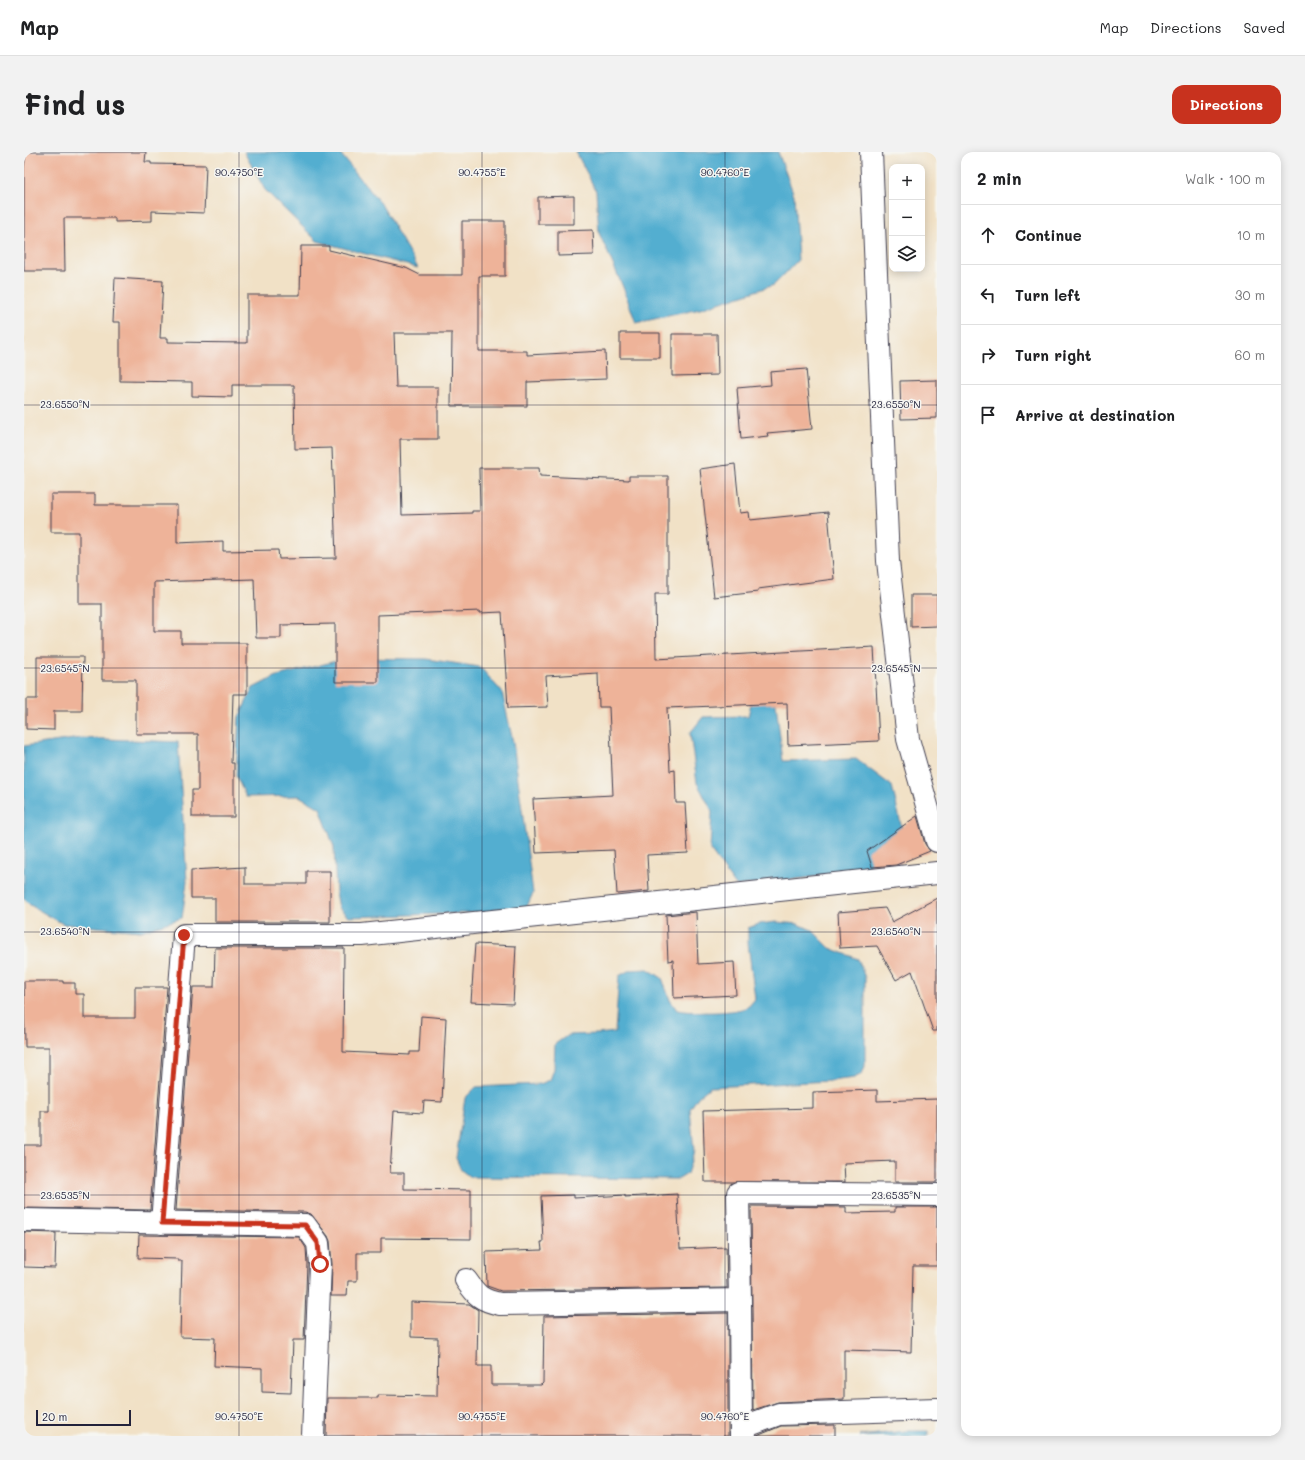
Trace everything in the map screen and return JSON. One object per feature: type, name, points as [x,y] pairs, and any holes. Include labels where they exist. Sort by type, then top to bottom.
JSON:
[{"type":"street","points":[[871,152],[888,561],[908,739],[937,841]]},
{"type":"street","points":[[162,1223],[184,935],[362,935],[937,873]]},
{"type":"street","points":[[742,1436],[738,1193],[937,1195]]},
{"type":"street","points":[[24,1220],[305,1225],[318,1243],[320,1264],[313,1436]]},
{"type":"street","points":[[466,1280],[475,1294],[485,1301],[500,1304],[740,1300]]},
{"type":"street","points":[[742,1436],[749,1425],[779,1414],[937,1409]]},
{"type":"water","points":[[244,152],[339,152],[381,204],[418,268],[317,241],[265,190]]},
{"type":"water","points":[[576,152],[778,152],[794,195],[798,260],[774,285],[700,309],[636,323],[623,287],[599,233],[596,191]]},
{"type":"water","points":[[348,658],[426,659],[480,667],[502,692],[513,742],[533,893],[525,911],[349,917],[339,908],[336,892],[334,847],[320,808],[299,796],[246,797],[236,776],[239,717],[253,688],[277,676]]},
{"type":"water","points":[[757,679],[775,696],[783,761],[856,759],[892,786],[906,846],[899,867],[736,886],[710,850],[712,811],[697,783],[690,733],[703,717],[748,716]]},
{"type":"water","points":[[81,738],[178,742],[187,882],[182,918],[141,931],[63,924],[30,905],[24,899],[24,746]]},
{"type":"water","points":[[776,922],[798,924],[812,930],[830,948],[858,959],[865,978],[865,1066],[862,1074],[854,1078],[831,1081],[710,1087],[698,1097],[690,1109],[694,1151],[687,1174],[679,1179],[470,1177],[461,1170],[456,1158],[465,1098],[476,1087],[540,1084],[550,1080],[554,1069],[555,1044],[568,1035],[615,1032],[619,976],[630,970],[648,969],[662,978],[670,1000],[677,1010],[693,1012],[725,1012],[743,1009],[749,1006],[755,999],[748,943],[748,928],[759,924]]},
{"type":"water","points":[[906,1431],[928,1431],[929,1436],[860,1436]]},
{"type":"building","points":[[26,152],[146,152],[145,162],[151,162],[151,164],[206,165],[204,213],[152,211],[152,221],[115,222],[115,218],[64,218],[65,271],[24,271],[24,168]]},
{"type":"building","points":[[574,196],[574,224],[538,224],[538,197]]},
{"type":"building","points":[[462,221],[505,221],[505,276],[479,276],[479,351],[527,351],[527,355],[605,351],[606,379],[527,382],[527,406],[451,406],[452,333],[394,333],[396,387],[438,387],[438,439],[400,439],[402,515],[472,513],[472,511],[480,511],[479,468],[539,468],[540,476],[629,480],[629,476],[668,476],[668,594],[655,594],[656,659],[874,647],[879,741],[788,745],[787,703],[667,708],[670,771],[675,770],[676,803],[685,803],[688,853],[647,855],[649,891],[617,894],[614,850],[536,853],[533,799],[613,795],[609,707],[599,707],[598,673],[546,676],[548,707],[508,708],[502,612],[480,613],[480,611],[378,615],[378,682],[335,682],[335,624],[281,625],[281,638],[256,638],[254,579],[154,582],[154,631],[181,631],[181,643],[247,643],[247,694],[233,694],[231,763],[234,763],[234,817],[192,817],[192,790],[198,790],[198,734],[136,734],[136,680],[102,680],[102,604],[79,604],[79,532],[51,532],[51,494],[95,494],[95,505],[177,505],[177,543],[223,541],[223,551],[278,550],[279,559],[336,558],[332,448],[295,449],[294,385],[232,385],[232,397],[192,396],[192,382],[120,381],[120,322],[113,322],[115,278],[163,281],[160,338],[168,338],[168,342],[247,343],[247,295],[300,295],[301,246],[329,246],[329,250],[406,268],[420,275],[462,275]]},
{"type":"building","points":[[593,230],[594,255],[558,256],[558,231]]},
{"type":"building","points":[[620,333],[660,333],[660,358],[620,358]]},
{"type":"building","points":[[672,334],[717,334],[718,375],[672,376]]},
{"type":"building","points":[[806,369],[812,429],[767,433],[768,436],[741,439],[737,388],[771,385],[770,372]]},
{"type":"building","points":[[937,380],[937,418],[901,419],[900,381]]},
{"type":"building","points":[[735,464],[740,513],[749,512],[750,520],[828,512],[834,579],[758,589],[758,592],[714,597],[700,469]]},
{"type":"building","points":[[911,595],[937,595],[937,626],[911,627]]},
{"type":"building","points":[[37,657],[83,657],[82,711],[54,711],[54,730],[26,729],[26,699],[37,699]]},
{"type":"building","points":[[917,816],[925,844],[930,851],[896,865],[872,867],[867,851]]},
{"type":"building","points":[[245,867],[245,884],[306,884],[306,871],[330,871],[330,922],[215,922],[215,898],[191,898],[191,870]]},
{"type":"building","points":[[937,898],[937,1031],[933,1031],[912,971],[896,980],[877,946],[840,948],[838,912],[885,908],[892,922]]},
{"type":"building","points":[[696,912],[698,964],[734,962],[736,995],[674,998],[673,960],[668,961],[666,915]]},
{"type":"building","points":[[475,944],[516,946],[513,1004],[471,1002]]},
{"type":"building","points":[[215,948],[344,948],[343,1052],[410,1055],[410,1052],[419,1052],[421,1016],[446,1018],[442,1102],[424,1101],[423,1113],[394,1111],[390,1173],[404,1173],[404,1189],[471,1190],[471,1239],[381,1238],[381,1253],[357,1253],[357,1281],[348,1281],[347,1296],[331,1296],[332,1264],[330,1241],[328,1236],[311,1214],[305,1212],[176,1210],[193,987],[214,987]]},
{"type":"building","points":[[24,981],[63,981],[63,983],[75,983],[75,994],[84,994],[84,1018],[135,1018],[135,987],[167,987],[150,1210],[24,1208],[24,1145],[41,1145],[41,1111],[49,1111],[49,1047],[25,1047]]},
{"type":"building","points":[[877,1090],[877,1101],[937,1099],[937,1182],[895,1182],[895,1161],[844,1163],[845,1182],[705,1182],[703,1111],[813,1108],[813,1092]]},
{"type":"building","points":[[677,1194],[680,1249],[726,1247],[727,1288],[501,1291],[487,1286],[486,1252],[542,1250],[541,1196],[574,1195],[574,1198]]},
{"type":"building","points":[[751,1206],[846,1207],[846,1213],[895,1212],[895,1207],[937,1207],[937,1266],[913,1266],[911,1352],[844,1350],[844,1399],[778,1402],[753,1410]]},
{"type":"building","points":[[24,1232],[56,1233],[55,1268],[24,1267]]},
{"type":"building","points":[[139,1235],[299,1237],[306,1248],[307,1264],[304,1340],[293,1340],[291,1393],[262,1392],[262,1368],[214,1366],[215,1338],[180,1337],[182,1261],[178,1261],[178,1259],[138,1258]]},
{"type":"building","points":[[411,1302],[469,1304],[478,1310],[477,1366],[491,1366],[491,1385],[541,1385],[543,1383],[544,1316],[728,1313],[728,1436],[326,1436],[327,1398],[378,1398],[378,1395],[437,1396],[438,1338],[411,1337]]},
{"type":"building","points":[[835,1425],[835,1436],[757,1436],[781,1426]]},
{"type":"route","points":[[184,935],[162,1223],[305,1225],[318,1243],[320,1264]]}]
